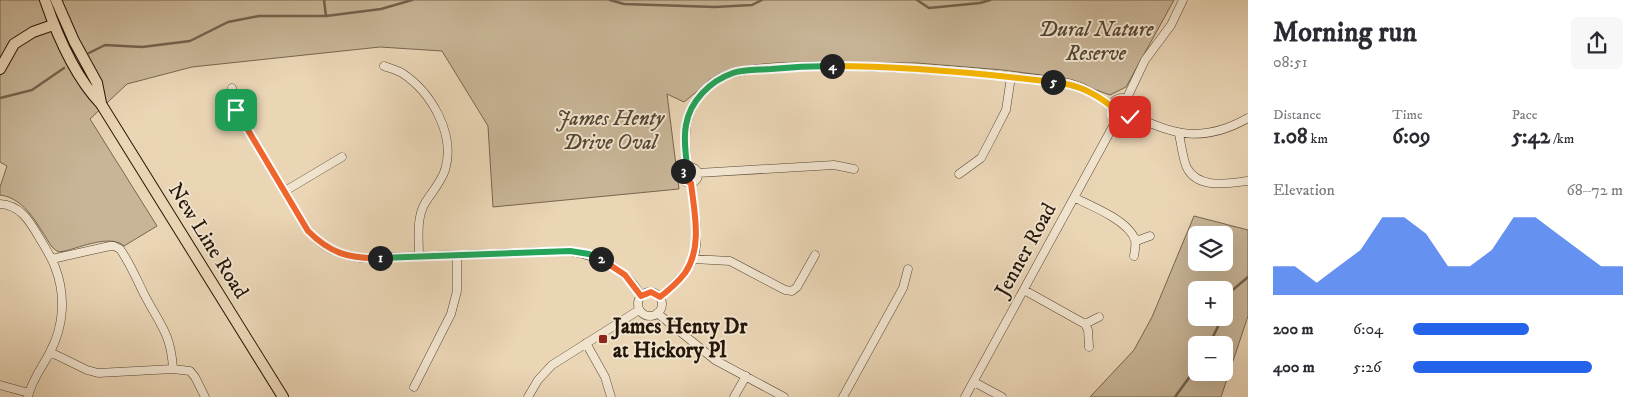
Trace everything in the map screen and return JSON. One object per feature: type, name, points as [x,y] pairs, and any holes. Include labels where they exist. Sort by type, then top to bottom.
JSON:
[{"type":"main road","name":"New Line Road","points":[[44,0],[53,25],[90,93],[101,104],[283,397]]},
{"type":"main road","name":"New Line Road","points":[[55,0],[74,41],[97,83],[101,104]]},
{"type":"main road","points":[[0,69],[14,44],[33,32],[53,25],[57,16],[55,0]]},
{"type":"main road","points":[[53,25],[65,35],[93,85],[98,88]]},
{"type":"street","points":[[1126,100],[1145,60],[1171,25],[1183,0]]},
{"type":"street","points":[[384,66],[400,72],[417,86],[434,105],[446,141],[446,168],[420,214],[419,256]]},
{"type":"street","points":[[687,167],[684,138],[686,124],[695,103],[709,86],[720,78],[734,73],[800,66],[844,66],[912,68],[1011,77],[1071,84],[1098,96],[1111,106],[1112,115],[1117,119],[1127,119],[1131,114],[1131,104],[1126,100],[1116,100],[1111,106]]},
{"type":"street","points":[[959,174],[981,158],[1006,110],[1011,77]]},
{"type":"street","points":[[232,88],[236,110],[308,231],[320,244],[332,250],[361,258],[570,251],[589,254],[605,261],[625,275],[641,296]]},
{"type":"street","points":[[1131,114],[1155,126],[1180,134],[1210,133],[1236,125],[1248,118]]},
{"type":"street","name":"Jenner Road","points":[[965,397],[1117,119]]},
{"type":"street","points":[[1180,134],[1187,168],[1198,179],[1215,184],[1248,181]]},
{"type":"street","points":[[285,191],[342,157]]},
{"type":"street","points":[[698,173],[834,165],[854,169]]},
{"type":"street","points":[[687,167],[694,168],[698,173]]},
{"type":"street","points":[[687,167],[683,170],[682,175],[686,182],[691,183]]},
{"type":"street","points":[[691,183],[696,180],[698,173]]},
{"type":"street","points":[[660,297],[685,273],[693,259],[696,243],[696,224],[691,183]]},
{"type":"street","points":[[1075,198],[1115,218],[1134,238],[1139,240],[1150,236]]},
{"type":"street","points":[[0,204],[14,207],[27,218],[56,268],[63,303],[59,330],[29,395],[0,385]]},
{"type":"street","points":[[1134,238],[1136,247],[1134,256]]},
{"type":"street","points":[[52,259],[110,246],[118,247],[165,330],[172,350],[173,369]]},
{"type":"street","points":[[414,387],[451,314],[457,291],[457,255]]},
{"type":"street","points":[[693,259],[730,261],[785,290],[792,291],[797,287],[814,255]]},
{"type":"street","points":[[843,397],[903,288],[908,269]]},
{"type":"street","points":[[1024,290],[1084,324],[1088,330],[1089,347]]},
{"type":"street","points":[[651,292],[660,297],[662,304],[657,313],[650,316],[639,310],[638,303],[641,296],[651,292]]},
{"type":"street","points":[[528,397],[538,380],[552,365],[639,310]]},
{"type":"street","points":[[657,313],[715,360],[784,397]]},
{"type":"street","points":[[1084,324],[1099,317]]},
{"type":"street","points":[[586,343],[605,376],[611,397]]},
{"type":"street","points":[[50,352],[87,370],[98,373],[173,369],[190,371],[205,397]]},
{"type":"street","points":[[734,397],[746,376]]},
{"type":"street","points":[[974,382],[1002,397]]},
{"type":"green space","points":[[0,0],[1174,0],[1126,87],[1110,95],[1063,78],[1003,70],[917,63],[812,62],[747,67],[716,76],[684,102],[667,94],[679,189],[493,207],[488,126],[442,51],[380,47],[192,67],[127,84],[90,119],[157,226],[124,246],[112,241],[104,241],[58,252],[52,247],[37,223],[24,208],[9,197],[0,195],[0,187],[7,166],[0,162]]},
{"type":"green space","points":[[1194,216],[1233,226],[1190,226]]},
{"type":"green space","points":[[1233,226],[1248,230],[1248,316],[1233,361],[1233,336],[1188,336],[1188,381],[1226,381],[1221,397],[1090,397],[1134,350],[1152,317],[1188,230],[1188,271],[1233,271]]},
{"type":"waterway","points":[[324,0],[326,16]]},
{"type":"waterway","points":[[89,53],[105,45],[142,47],[190,41],[228,22],[259,16],[326,16],[381,9],[412,0]]},
{"type":"waterway","points":[[610,0],[624,4],[715,7],[752,5],[762,0]]},
{"type":"waterway","points":[[917,0],[929,8],[980,3],[990,0]]},
{"type":"waterway","points":[[0,98],[32,90],[64,68]]},
{"type":"waterway","points":[[1233,290],[1248,277]]},
{"type":"waterway","points":[[1213,336],[1218,326]]},
{"type":"waterway","points":[[1175,397],[1188,379]]},
{"type":"place","name":"James Henty Dr at Hickory Pl","points":[[603,339]]},
{"type":"route","points":[[236,110],[308,231],[320,244],[332,250],[361,258],[570,251],[589,254],[618,269],[638,290],[641,296],[647,292],[654,292],[660,297],[685,273],[693,259],[696,243],[696,224],[691,183],[686,182],[682,175],[683,170],[687,167],[684,138],[686,124],[700,95],[720,78],[748,70],[800,66],[912,68],[971,73],[1071,84],[1098,96],[1111,106],[1111,112],[1115,118],[1124,120],[1130,117]]},
{"type":"park label","name":"Dural Nature Reserve","points":[[1096,42]]},
{"type":"park label","name":"James Henty Drive Oval","points":[[610,131]]}]
